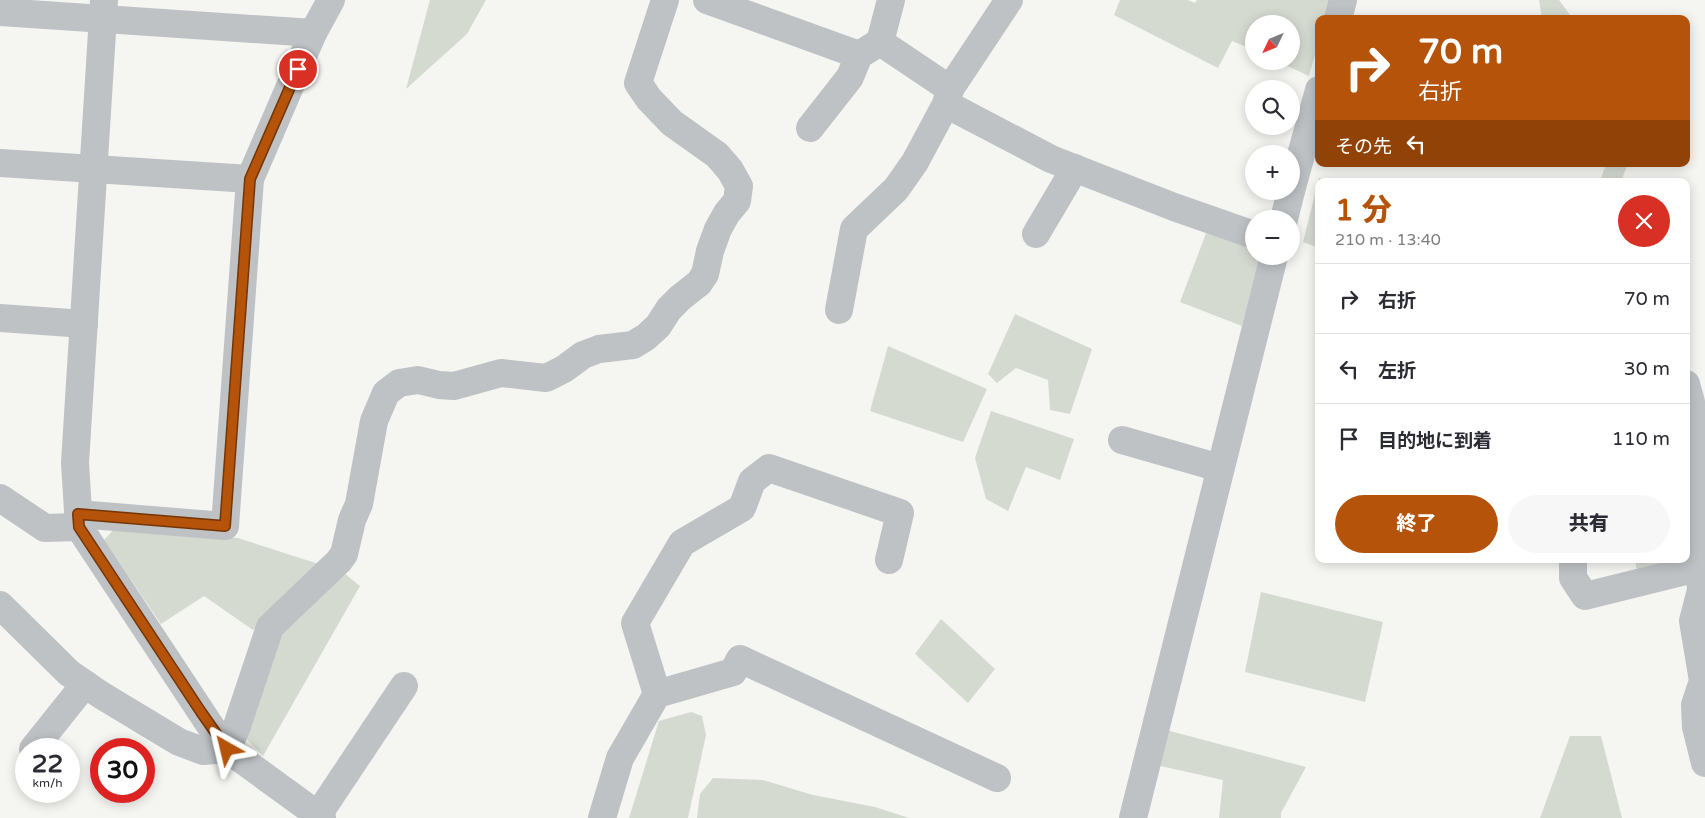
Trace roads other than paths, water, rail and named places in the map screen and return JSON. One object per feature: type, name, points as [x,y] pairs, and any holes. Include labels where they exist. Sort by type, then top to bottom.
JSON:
[{"type":"street","points":[[0,498],[46,528],[79,520],[225,526],[250,179],[313,33],[331,0]]},
{"type":"street","points":[[227,749],[236,729],[270,627],[344,554],[352,520],[359,504],[374,421],[386,393],[400,383],[418,380],[439,386],[454,386],[501,373],[546,378],[564,369],[584,355],[599,349],[633,345],[646,337],[658,326],[669,309],[699,283],[705,274],[715,236],[727,213],[737,201],[739,186],[730,170],[717,155],[672,123],[649,100],[638,83],[665,0]]},
{"type":"street","points":[[707,0],[870,48],[1051,159],[1174,207],[1245,231]]},
{"type":"street","points":[[810,128],[870,48],[891,0]]},
{"type":"street","points":[[839,310],[854,229],[896,189],[915,162],[948,97],[1008,0]]},
{"type":"street","points":[[1339,15],[1343,0]]},
{"type":"street","points":[[0,12],[104,10],[313,33]]},
{"type":"street","points":[[104,10],[75,463],[79,520],[201,712],[227,749],[320,817],[404,686]]},
{"type":"street","points":[[1300,160],[1315,107]]},
{"type":"street","points":[[0,164],[250,179]]},
{"type":"street","points":[[1036,234],[1075,168]]},
{"type":"street","points":[[1134,818],[1272,265]]},
{"type":"street","points":[[0,318],[84,324]]},
{"type":"street","points":[[1694,395],[1698,568],[1701,590],[1694,621],[1704,681],[1695,705],[1696,727],[1705,763]]},
{"type":"street","points":[[1122,440],[1220,468]]},
{"type":"street","points":[[657,694],[635,623],[682,543],[742,508],[752,481],[769,468],[900,513],[889,560]]},
{"type":"street","points":[[1573,563],[1573,578],[1585,596],[1698,568]]},
{"type":"street","points":[[0,605],[70,673],[85,684],[179,742],[203,751],[227,749]]},
{"type":"street","points":[[602,818],[620,758],[657,694],[733,672],[740,659],[997,778]]},
{"type":"street","points":[[42,738],[85,684]]}]
